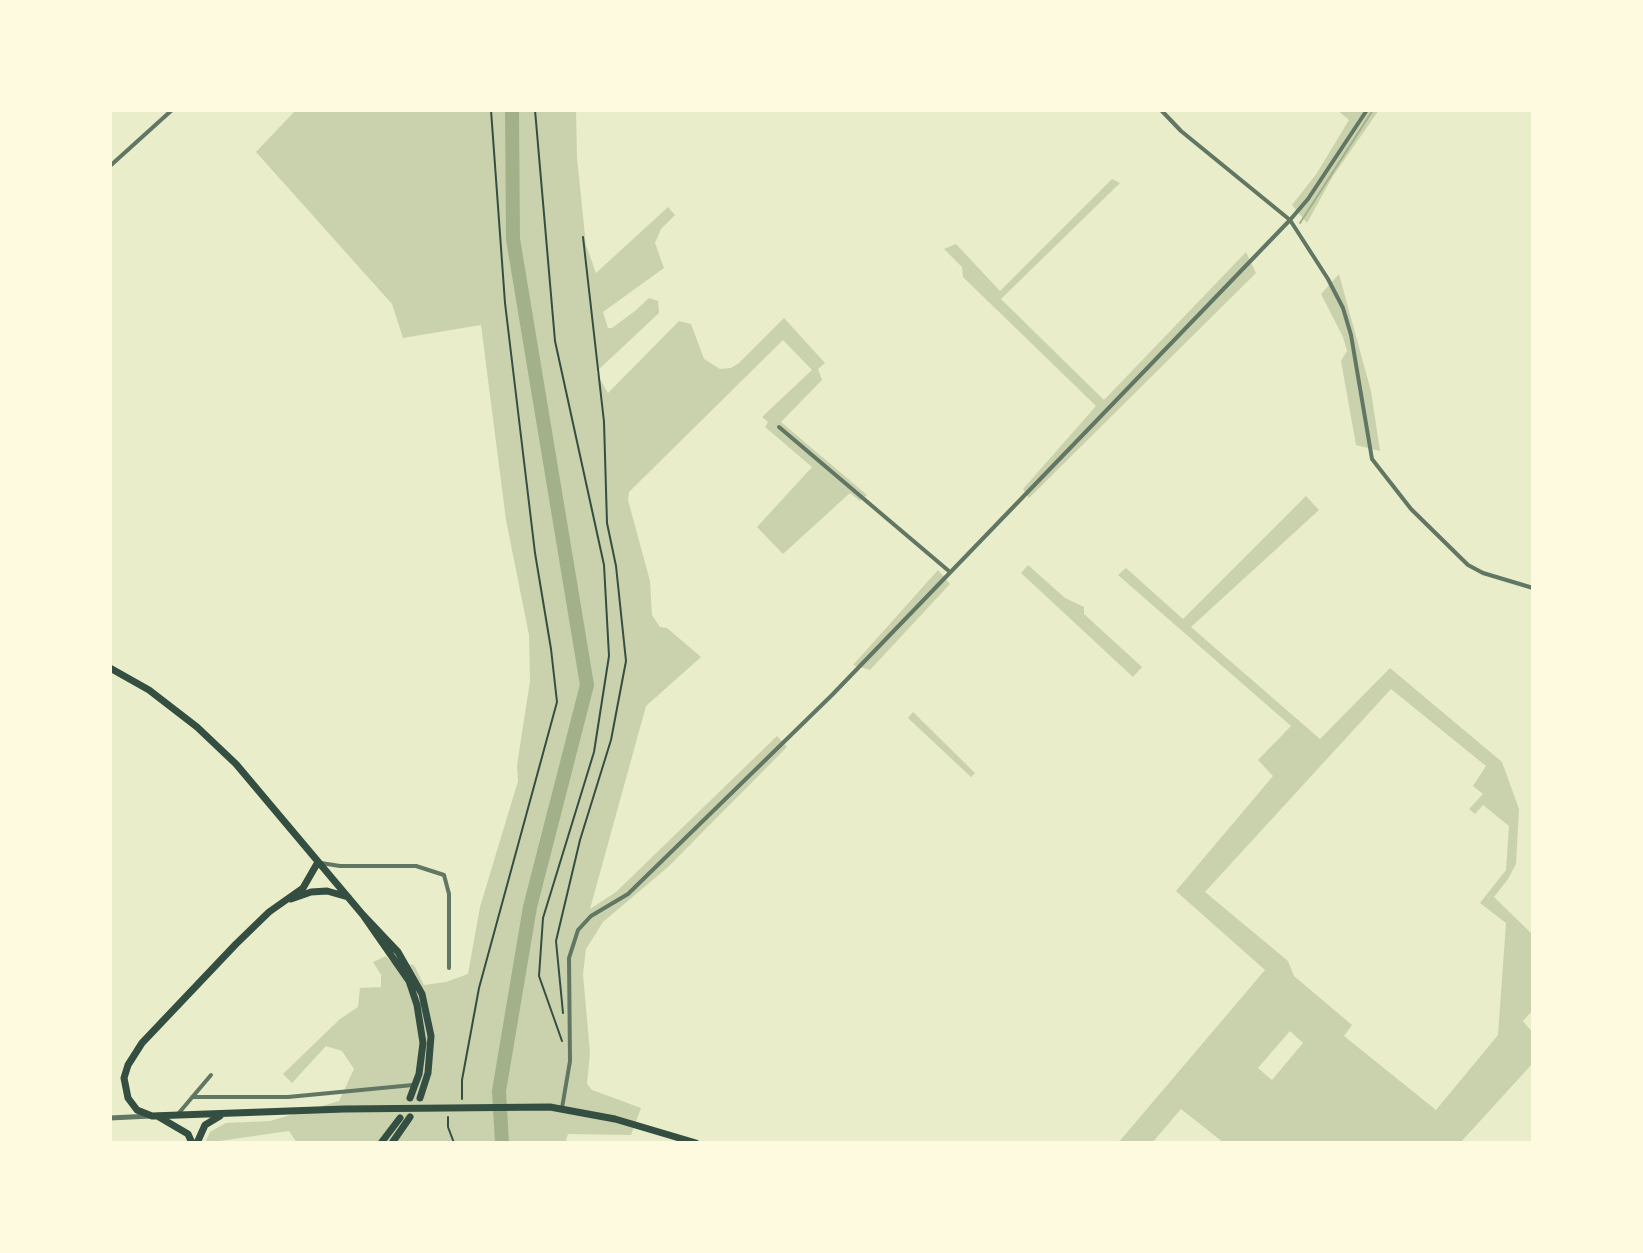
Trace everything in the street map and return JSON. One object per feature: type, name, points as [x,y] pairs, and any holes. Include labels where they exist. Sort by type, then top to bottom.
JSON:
[{"type":"main road","points":[[110,668],[149,690],[197,727],[236,764],[398,952],[422,994],[431,1036],[428,1073],[420,1098]]},
{"type":"main road","points":[[224,1114],[205,1125],[194,1143],[188,1134],[137,1110],[124,1087],[128,1065],[142,1043],[176,1006],[269,912],[303,888],[318,862]]},
{"type":"main road","points":[[285,902],[311,892],[327,891],[348,897]]},
{"type":"main road","points":[[363,915],[409,981],[417,1005],[423,1043],[410,1098]]},
{"type":"main road","points":[[154,1116],[344,1109],[550,1107],[615,1119],[696,1143]]},
{"type":"main road","points":[[392,1143],[410,1117]]},
{"type":"main road","points":[[381,1143],[400,1118]]},
{"type":"street","points":[[110,166],[172,110]]},
{"type":"street","points":[[1161,110],[1181,131],[1290,220],[1328,279],[1343,308],[1351,335],[1372,459],[1411,509],[1468,565],[1483,573],[1533,588]]},
{"type":"street","points":[[562,1108],[570,1061],[569,958],[578,930],[591,916],[628,894],[832,695],[1290,220],[1308,199],[1367,110]]},
{"type":"street","points":[[779,427],[950,572]]},
{"type":"street","points":[[318,862],[340,866],[416,866],[444,875],[449,894],[449,968]]},
{"type":"street","points":[[176,1115],[211,1075]]},
{"type":"street","points":[[192,1097],[288,1097],[415,1085]]},
{"type":"street","points":[[110,1118],[154,1116]]},
{"type":"path","points":[[461,1108],[462,1080],[479,988],[557,702],[533,538],[505,303],[491,110]]},
{"type":"path","points":[[535,110],[555,341],[604,565],[609,656],[594,752],[543,918],[539,976],[564,1047]]},
{"type":"path","points":[[564,1019],[556,941],[580,840],[611,740],[626,661],[616,566],[607,523],[604,422],[583,237]]},
{"type":"path","points":[[566,1033],[570,1061]]},
{"type":"path","points":[[448,1108],[448,1127],[454,1143]]},
{"type":"green space","points":[[296,110],[576,110],[577,158],[586,245],[596,273],[668,207],[675,215],[661,229],[655,243],[664,268],[603,312],[608,328],[612,328],[649,298],[658,301],[659,313],[596,372],[608,393],[679,321],[691,324],[704,359],[720,369],[739,363],[784,318],[825,363],[818,369],[822,380],[781,422],[867,495],[860,501],[850,493],[783,554],[757,527],[812,467],[765,427],[768,422],[762,417],[812,370],[783,340],[629,492],[628,500],[650,581],[652,615],[660,627],[667,628],[701,657],[646,706],[590,909],[616,892],[777,736],[787,747],[668,867],[603,922],[586,949],[583,974],[590,1053],[587,1084],[592,1090],[641,1108],[631,1135],[568,1134],[565,1143],[297,1143],[289,1131],[205,1143],[210,1132],[226,1123],[270,1121],[339,1101],[354,1069],[342,1051],[326,1046],[292,1083],[283,1074],[340,1019],[358,1007],[360,988],[381,987],[381,975],[373,962],[386,956],[390,961],[414,965],[424,985],[446,982],[468,974],[480,907],[518,781],[517,765],[530,681],[529,635],[506,520],[481,325],[403,338],[392,304],[256,152]]},
{"type":"green space","points":[[1337,110],[1379,110],[1333,176],[1307,223],[1292,205],[1317,173],[1349,120]]},
{"type":"green space","points":[[1112,179],[1120,183],[1001,299],[1104,400],[1246,252],[1256,273],[1029,498],[1023,489],[1096,406],[963,277],[962,267],[944,249],[956,244],[1000,291]]},
{"type":"green space","points":[[1339,274],[1371,391],[1380,451],[1356,445],[1341,361],[1347,351],[1321,294]]},
{"type":"green space","points":[[1306,496],[1319,510],[1191,627],[1320,739],[1390,668],[1502,762],[1519,809],[1516,864],[1494,897],[1533,935],[1533,1010],[1523,1021],[1533,1033],[1533,1063],[1460,1143],[1224,1143],[1181,1109],[1152,1143],[1118,1143],[1265,970],[1176,891],[1273,776],[1258,760],[1291,726],[1118,575],[1126,568],[1183,619]],"holes":[[[1391,689],[1486,766],[1473,786],[1483,794],[1469,809],[1475,814],[1483,805],[1509,826],[1506,870],[1480,903],[1506,923],[1498,1035],[1436,1110],[1344,1036],[1352,1025],[1294,976],[1288,961],[1205,892]],[[1290,1031],[1303,1043],[1272,1080],[1258,1068]]]},
{"type":"green space","points":[[1028,565],[1065,598],[1084,607],[1084,614],[1142,667],[1133,677],[1021,573]]},
{"type":"green space","points":[[938,570],[950,584],[870,670],[853,665]]},
{"type":"green space","points":[[913,712],[975,773],[971,777],[908,718]]},
{"type":"waterway","points":[[502,1143],[499,1091],[530,907],[587,685],[513,239],[512,110]]},
{"type":"waterway","points":[[1300,223],[1373,110]]}]
